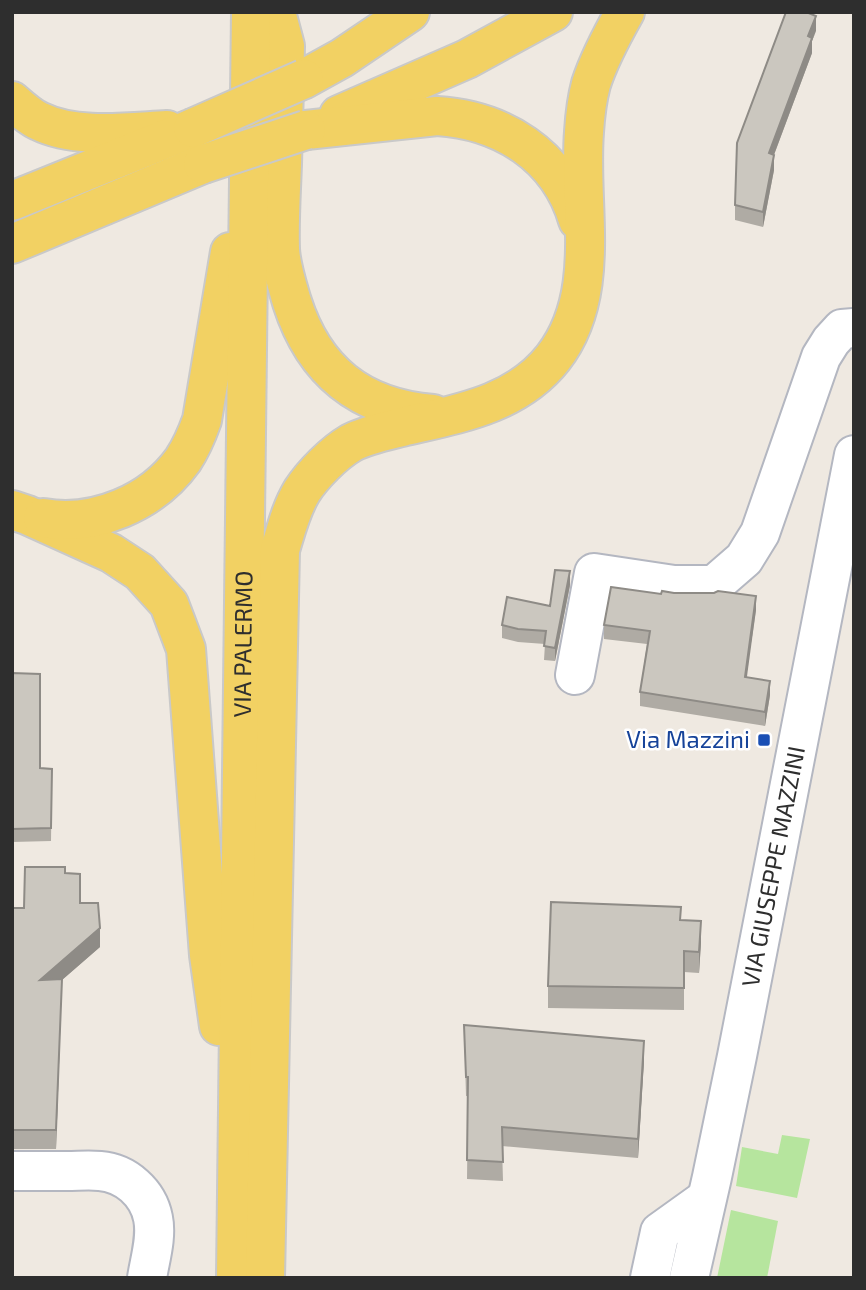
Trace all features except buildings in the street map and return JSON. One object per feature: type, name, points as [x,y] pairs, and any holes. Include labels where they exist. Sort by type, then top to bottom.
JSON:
[{"type":"main road","points":[[20,512],[54,520],[74,519],[103,515],[127,506],[166,479],[183,460],[194,440],[202,421],[251,122],[232,12]]},
{"type":"main road","name":"VIA PALERMO","points":[[236,1278],[251,12]]},
{"type":"main road","points":[[276,12],[285,46],[280,252],[287,287],[301,327],[311,345],[336,375],[369,398],[410,412],[438,414],[466,411]]},
{"type":"main road","points":[[342,58],[370,12]]},
{"type":"main road","points":[[12,244],[198,146],[342,58],[410,12]]},
{"type":"main road","points":[[306,130],[467,59],[553,12]]},
{"type":"main road","points":[[265,1278],[281,550],[289,519],[302,491],[324,464],[352,443],[386,431],[485,406],[512,393],[538,374],[565,340],[582,298],[585,272],[582,168],[584,129],[591,85],[606,46],[625,12]]},
{"type":"main road","points":[[12,101],[39,121],[72,131],[122,132],[198,146]]},
{"type":"main road","points":[[12,201],[198,146],[306,130],[437,116],[458,117],[496,128],[516,139],[547,164],[576,212],[584,247]]},
{"type":"main road","points":[[12,221],[198,146]]},
{"type":"main road","points":[[20,512],[111,553],[140,572],[169,604],[186,649],[209,955],[236,1160]]},
{"type":"street","points":[[575,675],[594,573],[674,585],[714,584],[744,558],[760,534],[821,357],[842,329],[854,328]]},
{"type":"street","name":"VIA GIUSEPPE MAZZINI","points":[[689,1278],[737,1056],[854,455]]},
{"type":"street","points":[[223,1278],[236,1160]]},
{"type":"street","points":[[12,1171],[101,1171],[116,1174],[130,1182],[141,1192],[153,1219],[154,1234],[147,1278]]},
{"type":"street","points":[[650,1278],[660,1232],[706,1199]]},
{"type":"green space","points":[[782,1135],[810,1139],[797,1198],[736,1186],[742,1147],[778,1154]]},
{"type":"green space","points":[[731,1210],[778,1221],[767,1278],[717,1278]]},
{"type":"place","name":"Via Mazzini","points":[[764,740]]}]
